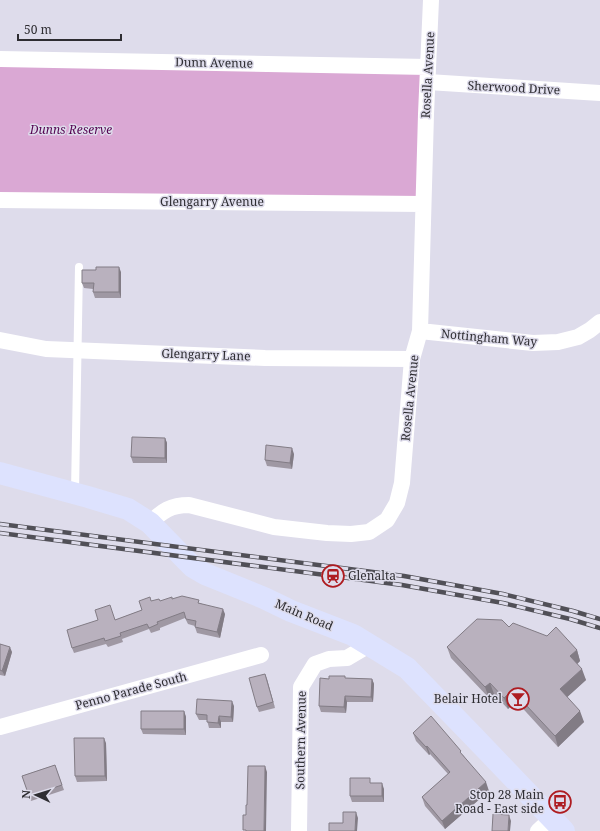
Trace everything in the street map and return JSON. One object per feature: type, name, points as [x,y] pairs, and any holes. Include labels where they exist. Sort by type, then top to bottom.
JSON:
[{"type":"main road","name":"Main Road","points":[[0,473],[128,509],[150,523],[190,564],[205,574],[264,598],[291,611],[353,635],[407,668],[474,737],[552,827]]},
{"type":"street","name":"Rosella Avenue","points":[[150,523],[160,513],[179,505],[189,505],[274,527],[351,534],[369,532],[387,520],[397,504],[402,483],[412,359],[420,331],[423,204],[431,0]]},
{"type":"street","name":"Dunn Avenue","points":[[0,59],[428,75]]},
{"type":"street","name":"Sherwood Drive","points":[[428,75],[600,93]]},
{"type":"street","name":"Glengarry Avenue","points":[[0,200],[423,204]]},
{"type":"street","name":"Nottingham Way","points":[[420,331],[533,343],[558,342],[578,337],[600,322]]},
{"type":"street","name":"Glengarry Lane","points":[[0,340],[46,349],[265,358],[412,359]]},
{"type":"street","name":"Southern Avenue","points":[[299,831],[301,687],[314,664],[329,659],[347,658],[369,645]]},
{"type":"street","name":"Penno Parade South","points":[[0,727],[261,655]]},
{"type":"lane","points":[[75,493],[79,267]]},
{"type":"green space","name":"Dunns Reserve","points":[[0,59],[428,67],[423,204],[0,200]]},
{"type":"building","points":[[96,267],[119,267],[119,292],[93,292],[94,283],[82,283],[82,270],[96,270]]},
{"type":"building","points":[[132,437],[165,438],[165,458],[131,457]]},
{"type":"building","points":[[266,445],[292,448],[290,463],[265,460]]},
{"type":"building","points":[[182,596],[199,600],[198,603],[223,609],[217,632],[195,627],[196,621],[186,619],[184,612],[157,622],[158,624],[149,628],[147,624],[120,633],[121,636],[105,641],[104,638],[72,648],[67,630],[98,620],[95,610],[110,605],[115,620],[142,610],[139,601],[150,597],[151,601],[159,599],[160,601],[172,597],[172,599]]},
{"type":"building","points":[[477,619],[502,620],[509,627],[513,623],[547,636],[556,627],[577,650],[570,656],[582,669],[560,689],[580,711],[555,736],[512,690],[504,698],[490,683],[485,687],[447,647]]},
{"type":"building","points":[[0,644],[10,647],[2,671],[0,670]]},
{"type":"building","points":[[265,674],[273,702],[257,707],[249,678]]},
{"type":"building","points":[[329,676],[372,679],[371,697],[345,696],[344,707],[319,706],[320,678],[329,679]]},
{"type":"building","points":[[197,699],[232,701],[231,717],[219,716],[218,723],[207,722],[207,715],[196,714]]},
{"type":"building","points":[[141,711],[184,711],[184,729],[141,729]]},
{"type":"building","points":[[431,716],[486,782],[442,821],[422,797],[450,772],[427,746],[426,747],[413,733]]},
{"type":"building","points":[[74,738],[104,738],[105,776],[75,776]]},
{"type":"building","points":[[55,765],[62,785],[29,796],[22,776]]},
{"type":"building","points":[[248,766],[265,766],[264,831],[243,830],[243,815],[246,815],[247,805]]},
{"type":"building","points":[[350,778],[370,778],[370,783],[382,783],[382,796],[350,796]]},
{"type":"building","points":[[343,812],[356,812],[355,831],[329,831],[329,823],[343,823]]},
{"type":"building","points":[[493,814],[509,815],[508,831],[492,831]]},
{"type":"railway","points":[[0,524],[404,576],[503,594],[600,619]]},
{"type":"railway","points":[[0,533],[402,585],[503,603],[570,619],[600,628]]},
{"type":"place","name":"Glenalta","points":[[333,576]]},
{"type":"place","name":"Belair Hotel","points":[[518,699]]},
{"type":"place","name":"Stop 28 Main Road - East side","points":[[560,802]]}]
